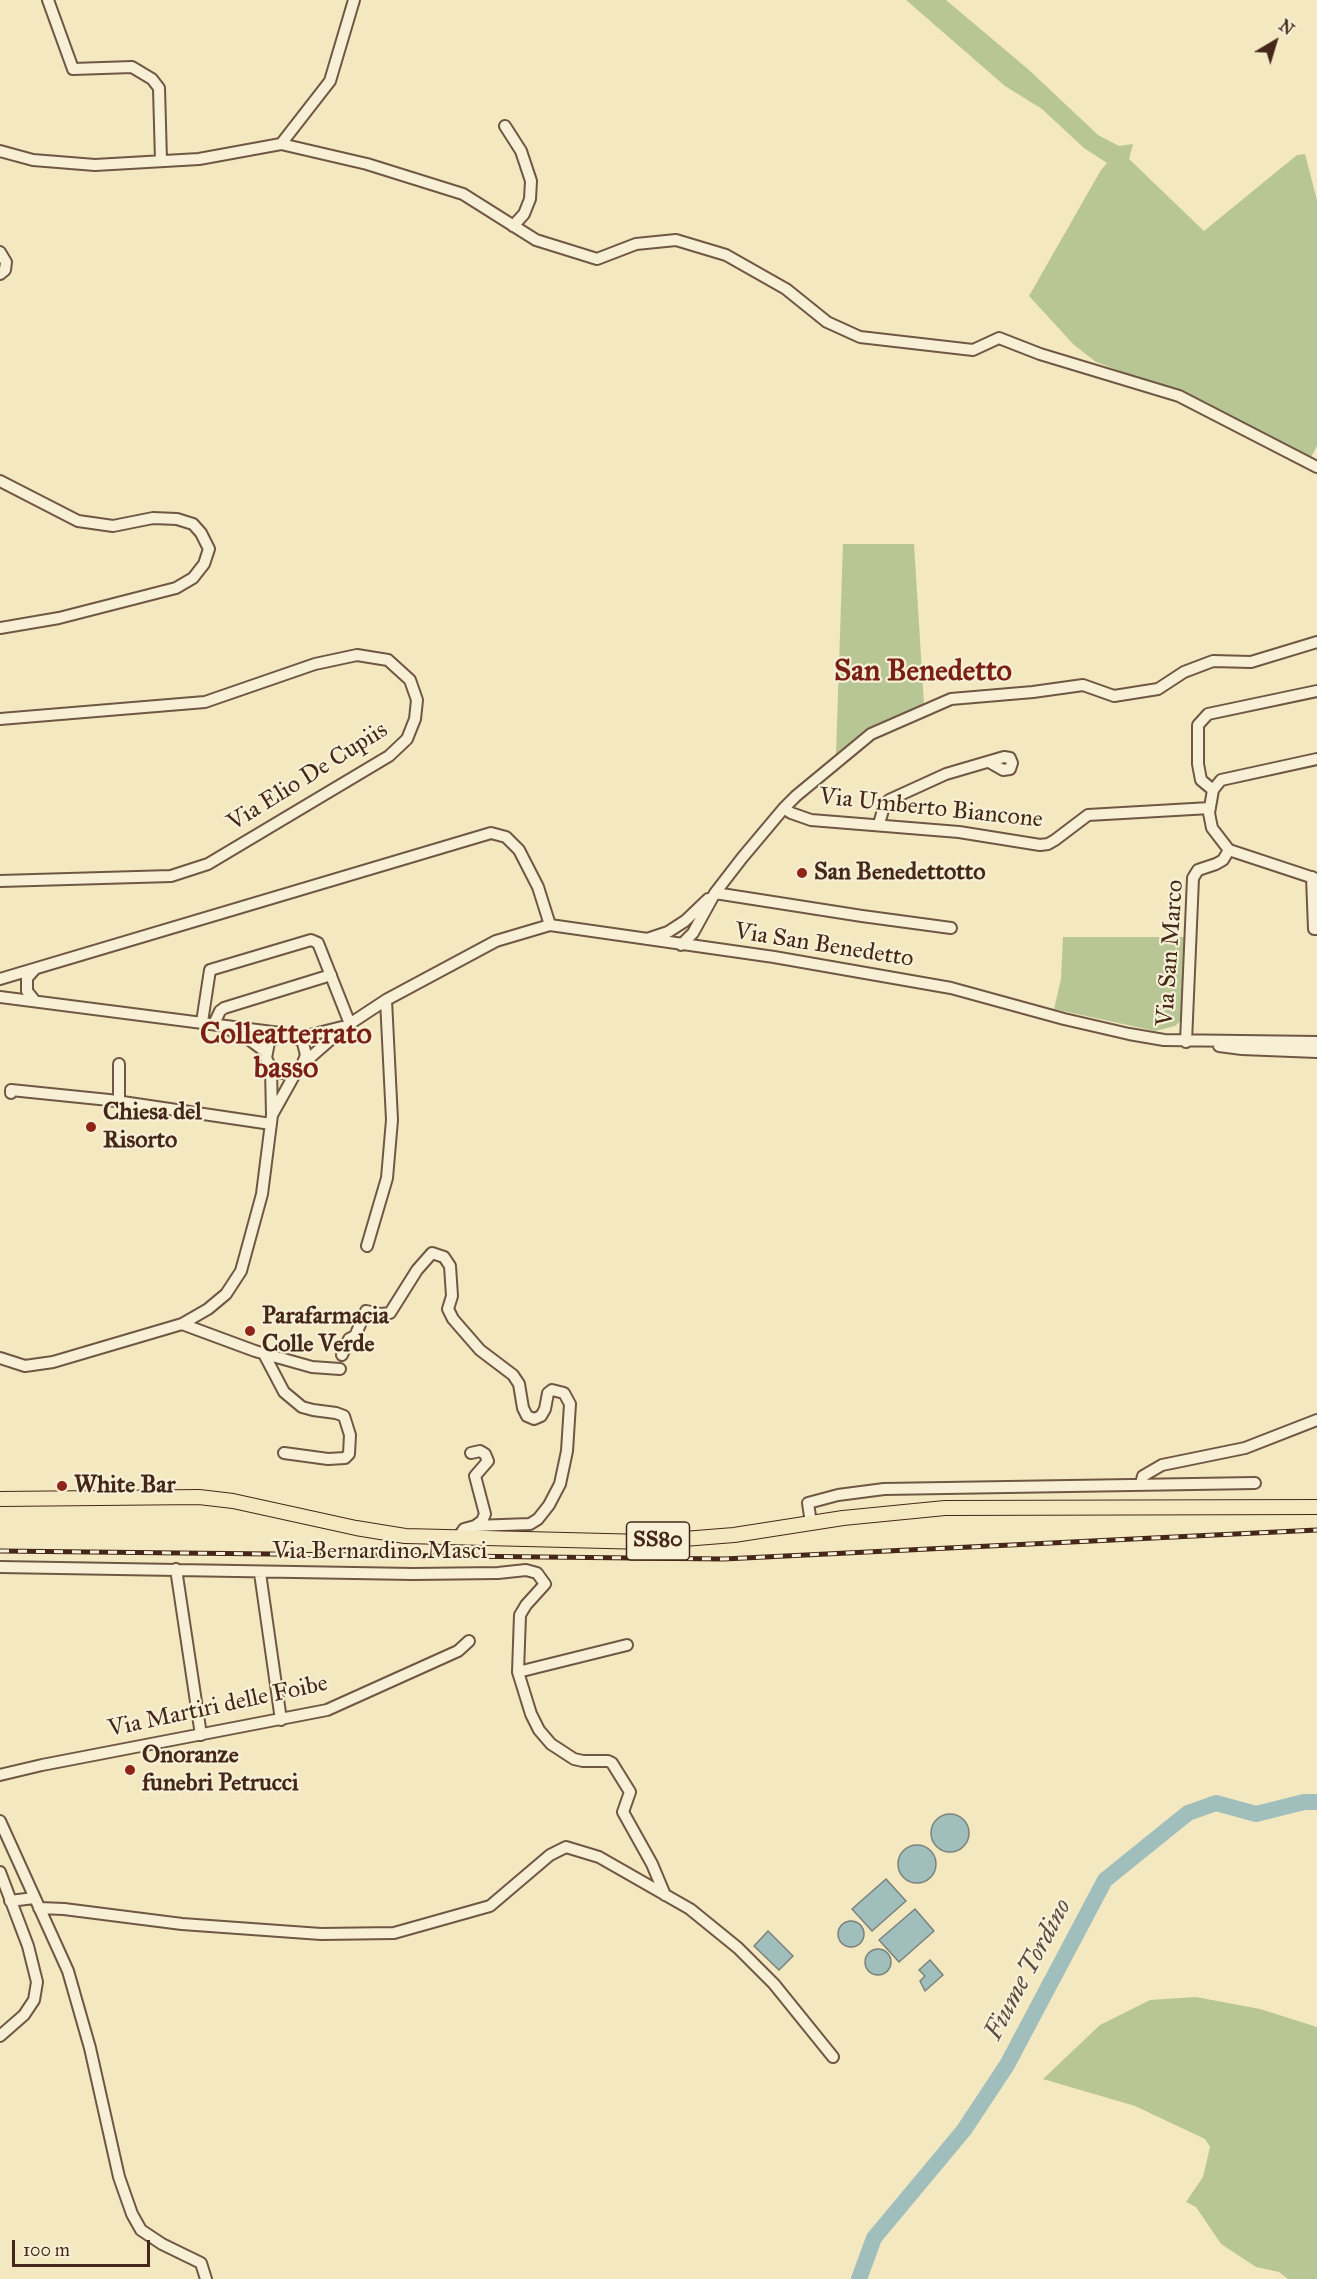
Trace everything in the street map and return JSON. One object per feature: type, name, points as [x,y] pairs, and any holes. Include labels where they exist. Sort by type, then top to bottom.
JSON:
[{"type":"main road","name":"SS80","points":[[0,1499],[213,1498],[381,1533],[458,1538],[671,1541],[945,1508],[1317,1507]]},
{"type":"street","points":[[48,0],[73,69],[132,67],[152,79],[159,88],[160,161]]},
{"type":"street","points":[[281,144],[330,81],[354,0]]},
{"type":"street","points":[[505,126],[521,152],[532,189],[524,214],[513,226]]},
{"type":"street","points":[[0,151],[33,160],[96,165],[199,159],[281,144],[367,164],[463,194],[536,240],[597,260],[636,243],[676,240],[726,255],[786,289],[827,322],[860,337],[973,350],[999,338],[1040,354],[1179,396],[1317,467]]},
{"type":"street","points":[[0,252],[6,262],[5,270],[0,274]]},
{"type":"street","points":[[0,481],[78,521],[113,526],[153,519],[177,519],[193,524],[201,533],[209,549],[204,564],[193,578],[176,588],[59,618],[0,628]]},
{"type":"street","points":[[643,940],[668,932],[685,921],[715,893],[784,808],[871,734],[951,699],[1083,685],[1114,696],[1158,689],[1184,672],[1213,661],[1251,662],[1317,642]]},
{"type":"street","name":"Via Elio De Cupiis","points":[[0,719],[205,702],[315,664],[357,656],[388,660],[410,680],[417,700],[415,719],[407,739],[388,756],[208,864],[171,876],[0,881]]},
{"type":"street","points":[[1213,790],[1201,780],[1198,764],[1198,725],[1208,714],[1317,691]]},
{"type":"street","points":[[1317,759],[1221,780],[1213,790],[1210,808],[1212,828],[1229,850],[1315,878],[1314,929],[1317,929]]},
{"type":"street","points":[[879,824],[889,800],[946,774],[989,762]]},
{"type":"street","name":"Via Umberto Biancone","points":[[784,808],[791,813],[812,820],[879,824],[1048,844],[1088,815],[1210,808]]},
{"type":"street","points":[[0,979],[491,833],[506,837],[519,850],[538,887],[550,925]]},
{"type":"street","name":"Via San Marco","points":[[1186,1042],[1193,878],[1198,870],[1223,860],[1229,850]]},
{"type":"street","points":[[681,945],[697,927],[715,893]]},
{"type":"street","points":[[715,893],[951,928]]},
{"type":"street","points":[[681,945],[679,938],[685,921]]},
{"type":"street","name":"Via San Benedetto","points":[[347,1025],[386,1000],[496,941],[550,925],[774,957],[946,987],[1129,1034],[1186,1042],[1317,1042]]},
{"type":"street","points":[[697,927],[695,938],[700,945],[708,948]]},
{"type":"street","points":[[202,1022],[210,970],[311,939],[318,943],[347,1025]]},
{"type":"street","points":[[35,968],[27,978],[27,991],[35,1001]]},
{"type":"street","points":[[216,1024],[220,1011],[224,1008],[331,975]]},
{"type":"street","points":[[0,997],[202,1022],[298,1038],[347,1025]]},
{"type":"street","points":[[368,1246],[387,1178],[392,1120],[386,1000]]},
{"type":"street","points":[[216,1024],[247,1038],[266,1052]]},
{"type":"street","points":[[272,1119],[296,1072],[347,1025]]},
{"type":"street","points":[[0,1358],[25,1366],[53,1362],[182,1324],[208,1309],[226,1294],[241,1271],[262,1194],[272,1119],[271,1068],[266,1052],[269,1042],[282,1034]]},
{"type":"street","points":[[298,1038],[306,1049],[305,1062]]},
{"type":"street","points":[[1186,1042],[1242,1049],[1317,1052]]},
{"type":"street","points":[[119,1064],[119,1102]]},
{"type":"street","points":[[271,1068],[283,1074],[296,1072]]},
{"type":"street","points":[[10,1093],[11,1090],[272,1119]]},
{"type":"street","points":[[342,1355],[349,1340],[355,1336],[366,1311],[390,1313],[417,1270],[432,1253],[444,1257],[450,1266],[452,1296],[448,1309],[453,1319],[480,1350],[513,1375],[519,1384],[523,1408],[527,1416],[534,1419],[541,1416],[548,1393],[552,1390],[564,1393],[570,1404],[567,1451],[560,1484],[549,1505],[538,1519],[530,1524],[475,1526],[464,1529],[458,1538]]},
{"type":"street","points":[[182,1324],[264,1354],[312,1367],[340,1369]]},
{"type":"street","points":[[264,1354],[284,1392],[302,1407],[344,1416],[350,1435],[349,1454],[345,1458],[284,1453]]},
{"type":"street","points":[[1142,1484],[1143,1476],[1162,1464],[1245,1448],[1317,1420]]},
{"type":"street","points":[[471,1454],[480,1451],[485,1454],[488,1461],[475,1476],[485,1514],[482,1521],[475,1526]]},
{"type":"street","points":[[811,1523],[807,1503],[838,1495],[884,1489],[1255,1483]]},
{"type":"street","name":"Via Bernardino Masci","points":[[0,1567],[413,1574],[498,1573],[526,1569],[537,1573],[545,1584],[520,1615],[518,1672]]},
{"type":"street","points":[[176,1569],[201,1735]]},
{"type":"street","points":[[260,1573],[281,1720]]},
{"type":"street","name":"Via Martiri delle Foibe","points":[[0,1775],[50,1763],[327,1710],[458,1651],[469,1641]]},
{"type":"street","points":[[627,1645],[518,1672],[531,1714],[539,1730],[551,1744],[574,1759],[609,1761],[624,1782],[630,1792],[623,1812],[652,1864],[665,1895]]},
{"type":"street","points":[[0,1821],[68,1971],[90,2048],[118,2177],[132,2214],[141,2230],[162,2244],[201,2263],[206,2279]]},
{"type":"street","points":[[39,1908],[182,1924],[321,1934],[394,1933],[490,1906],[550,1855],[566,1847],[599,1857],[690,1909],[738,1948],[774,1984],[833,2057]]},
{"type":"street","points":[[0,1872],[31,1954],[37,1982],[34,2000],[24,2015],[0,2036]]},
{"type":"street","points":[[10,1901],[34,1898]]},
{"type":"green space","points":[[906,0],[946,0],[1029,70],[1098,135],[1119,146],[1133,144],[1129,159],[1204,231],[1297,155],[1305,154],[1317,200],[1317,446],[1311,457],[1157,385],[1096,362],[1074,345],[1029,296],[1107,163],[1084,148],[1042,109],[1005,86]]},
{"type":"green space","points":[[843,544],[914,544],[924,704],[866,730],[836,754]]},
{"type":"green space","points":[[1063,937],[1188,937],[1185,1015],[1181,1021],[1175,1026],[1155,1031],[1054,1009],[1061,979]]},
{"type":"green space","points":[[1196,1997],[1260,2009],[1317,2027],[1317,2279],[1288,2279],[1279,2272],[1256,2267],[1221,2244],[1196,2207],[1186,2202],[1203,2177],[1210,2147],[1205,2139],[1135,2106],[1043,2079],[1100,2025],[1150,2000]]},
{"type":"water","points":[[950,1814],[964,1819],[969,1833],[964,1847],[950,1852],[936,1847],[931,1833],[936,1819]]},
{"type":"water","points":[[917,1845],[931,1850],[936,1864],[931,1878],[917,1883],[903,1878],[898,1864],[903,1850]]},
{"type":"water","points":[[886,1879],[906,1901],[872,1931],[852,1909]]},
{"type":"water","points":[[915,1909],[934,1931],[899,1962],[879,1940]]},
{"type":"water","points":[[851,1921],[860,1925],[864,1934],[860,1943],[851,1947],[842,1943],[838,1934],[842,1925]]},
{"type":"water","points":[[768,1931],[793,1956],[779,1970],[754,1946]]},
{"type":"water","points":[[878,1949],[887,1953],[891,1962],[887,1971],[878,1975],[869,1971],[865,1962],[869,1953]]},
{"type":"water","points":[[930,1960],[943,1975],[925,1991],[920,1981],[925,1976],[919,1970]]},
{"type":"waterway","name":"Fiume Tordino","points":[[859,2279],[874,2238],[964,2130],[1007,2065],[1105,1880],[1188,1813],[1216,1803],[1256,1814],[1304,1802],[1317,1802]]},
{"type":"railway","points":[[0,1551],[724,1559],[1317,1530]]},
{"type":"place","name":"San Benedettotto","points":[[802,873]]},
{"type":"place","name":"Chiesa del Risorto","points":[[91,1127]]},
{"type":"place","name":"Parafarmacia Colle Verde","points":[[250,1331]]},
{"type":"place","name":"White Bar","points":[[62,1486]]},
{"type":"place","name":"Onoranze funebri Petrucci","points":[[130,1770]]},
{"type":"district","name":"San Benedetto","points":[[923,673]]},
{"type":"district","name":"Colleatterrato basso","points":[[286,1053]]}]
